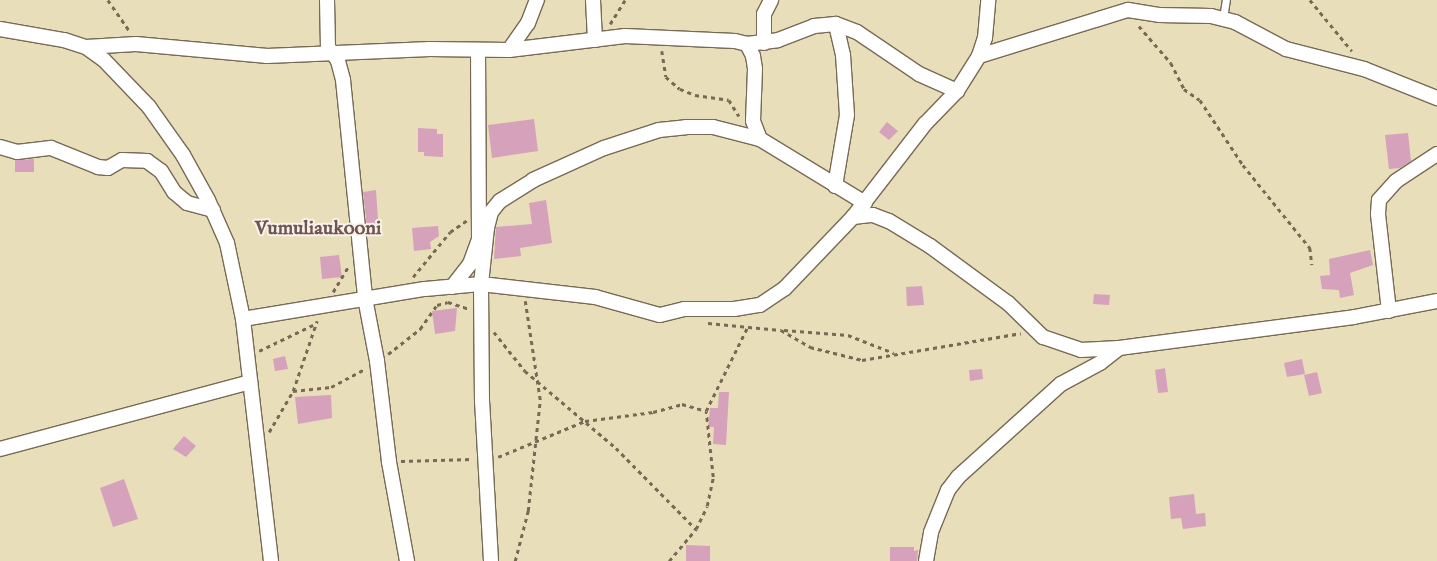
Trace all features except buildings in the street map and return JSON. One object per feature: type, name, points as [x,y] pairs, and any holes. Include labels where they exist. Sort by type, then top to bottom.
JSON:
[{"type":"street","points":[[327,0],[327,34],[332,54],[340,66],[344,87],[365,298],[378,361],[389,462],[407,561]]},
{"type":"street","points":[[509,50],[528,23],[537,0]]},
{"type":"street","points":[[593,0],[595,38]]},
{"type":"street","points":[[764,43],[764,14],[771,0]]},
{"type":"street","points":[[243,319],[365,298],[481,284],[614,300],[660,315],[684,309],[750,308],[771,300],[785,288],[853,217],[925,124],[958,91],[979,56],[985,38],[988,0]]},
{"type":"street","points":[[979,56],[1128,10],[1224,18],[1286,49],[1364,69],[1437,98]]},
{"type":"street","points":[[835,186],[846,115],[843,55],[836,24]]},
{"type":"street","points":[[0,29],[33,33],[86,47],[136,44],[230,55],[509,50],[595,38],[663,36],[747,44],[764,43],[814,26],[836,24],[857,32],[919,74],[958,91]]},
{"type":"street","points":[[747,44],[755,69],[757,135]]},
{"type":"street","points":[[86,47],[119,74],[149,107],[183,155],[213,210],[227,244],[243,319],[271,561]]},
{"type":"street","points":[[452,286],[470,264],[476,251],[480,215],[478,51]]},
{"type":"street","points":[[491,561],[481,284],[491,212],[500,201],[533,180],[604,148],[660,130],[713,127],[757,135],[835,186],[865,203]]},
{"type":"street","points":[[0,147],[17,152],[51,148],[98,167],[108,168],[122,160],[147,161],[161,170],[174,192],[187,203],[213,210]]},
{"type":"street","points":[[1389,311],[1378,214],[1379,200],[1396,181],[1437,154]]},
{"type":"street","points":[[853,217],[880,217],[930,246],[1008,303],[1037,330],[1062,346],[1081,350],[1119,348],[1389,311],[1437,302]]},
{"type":"street","points":[[926,561],[931,532],[948,490],[958,477],[1061,384],[1100,363],[1119,348]]},
{"type":"street","points":[[0,449],[250,382]]},
{"type":"lane","points":[[1224,18],[1226,0]]},
{"type":"path","points":[[108,0],[136,44]]},
{"type":"path","points":[[595,38],[613,22],[625,0]]},
{"type":"path","points":[[1310,0],[1364,69]]},
{"type":"path","points":[[1128,10],[1158,52],[1171,63],[1184,89],[1200,100],[1225,141],[1310,248],[1312,265]]},
{"type":"path","points":[[663,36],[661,55],[666,77],[680,89],[695,95],[729,100],[744,124],[757,135]]},
{"type":"path","points":[[400,293],[450,232],[480,215]]},
{"type":"path","points":[[324,306],[344,276],[350,260]]},
{"type":"path","points":[[515,561],[528,511],[538,383],[524,289]]},
{"type":"path","points":[[293,391],[332,387],[378,361],[416,332],[437,305],[448,302],[481,312],[515,361],[538,383],[616,448],[696,529]]},
{"type":"path","points":[[705,323],[848,335],[895,354]]},
{"type":"path","points":[[247,358],[313,325],[293,391],[258,447]]},
{"type":"path","points":[[669,561],[696,529],[707,506],[713,477],[706,411],[747,328]]},
{"type":"path","points":[[781,330],[810,347],[854,359],[1037,330]]},
{"type":"path","points":[[389,462],[486,460],[534,443],[585,421],[653,412],[682,404],[706,411]]},
{"type":"district","name":"Vumuliaukooni","points":[[318,228]]}]
